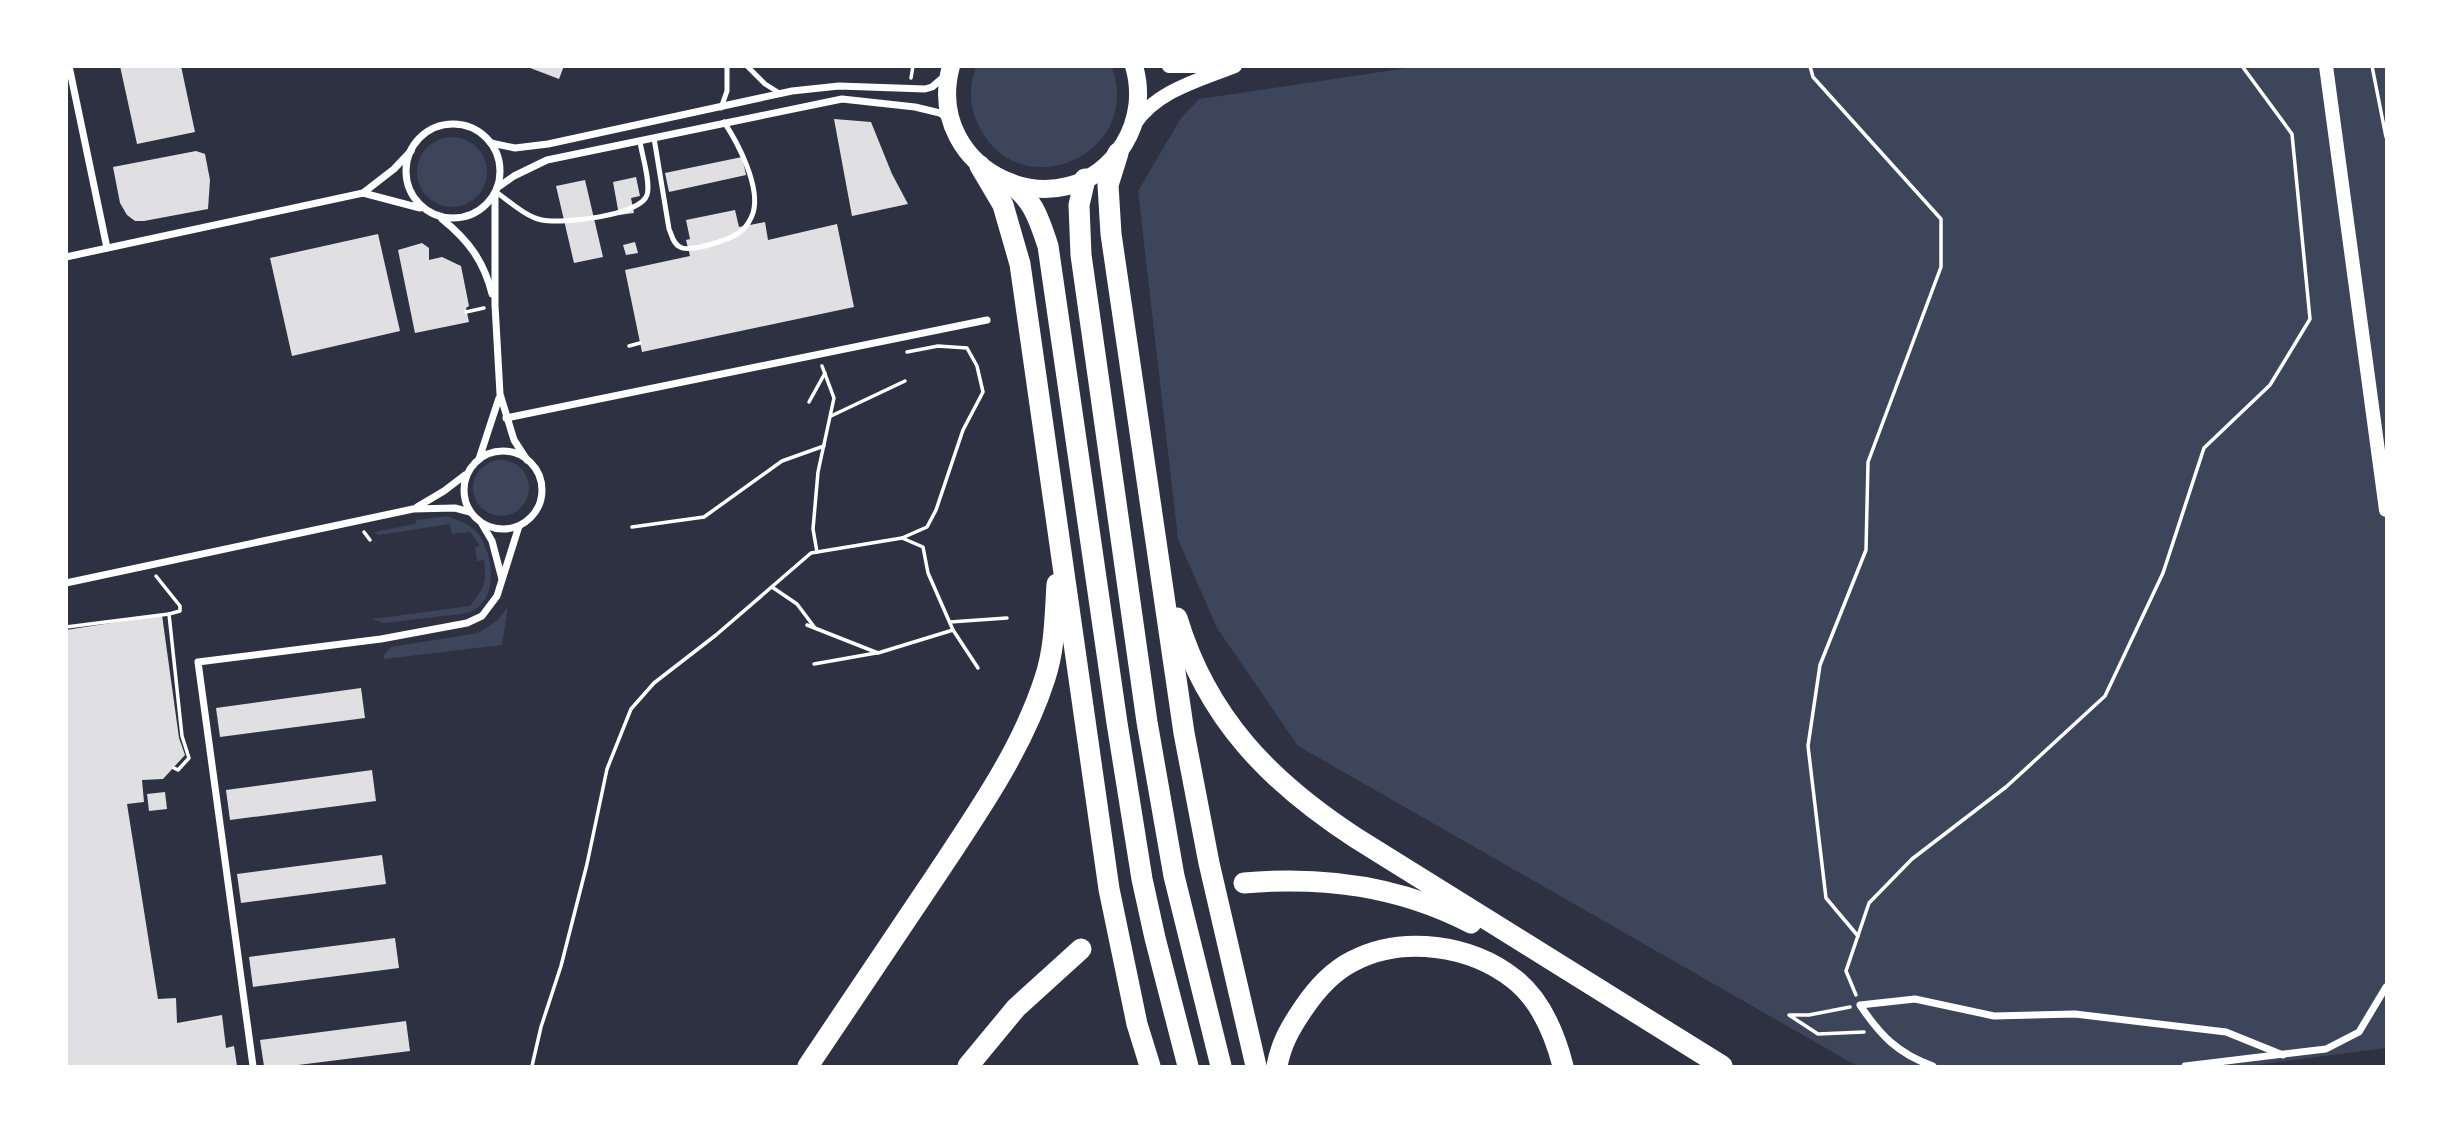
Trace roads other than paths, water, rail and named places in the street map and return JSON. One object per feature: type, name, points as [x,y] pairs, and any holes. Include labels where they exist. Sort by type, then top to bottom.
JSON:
[{"type":"highway","points":[[1118,153],[1108,185],[1111,234],[1153,536],[1184,733],[1209,863],[1256,1066]]},
{"type":"highway","points":[[980,166],[1003,205],[1020,264],[1109,889],[1137,1024],[1150,1066]]},
{"type":"highway","points":[[1085,179],[1080,194],[1078,217],[1081,255],[1147,722],[1174,876],[1221,1066]]},
{"type":"highway","points":[[1009,183],[1029,199],[1048,246],[1140,866],[1155,938],[1188,1066]]},
{"type":"highway","points":[[1153,536],[1190,656],[1206,690],[1227,724],[1253,756],[1286,788],[1320,815],[1722,1066]]},
{"type":"highway","points":[[808,1066],[960,839],[1028,722],[1046,677],[1055,630],[1059,543]]},
{"type":"highway","points":[[1244,883],[1325,881],[1372,887],[1410,897],[1461,918],[1620,1004]]},
{"type":"highway","points":[[1277,1066],[1287,1031],[1312,996],[1331,977],[1352,961],[1408,946],[1468,954],[1516,980],[1547,1021],[1558,1045],[1563,1066]]},
{"type":"highway","points":[[968,1066],[1016,1007],[1081,949]]},
{"type":"main road","points":[[1132,129],[1138,102],[1134,66]]},
{"type":"main road","points":[[1169,66],[1208,66]]},
{"type":"main road","points":[[950,68],[947,100],[951,121],[961,144],[980,166],[1009,183],[1050,189],[1085,179],[1101,169],[1118,153],[1148,108],[1163,97],[1236,66]]},
{"type":"main road","points":[[2326,66],[2386,510]]},
{"type":"street","points":[[69,66],[107,248]]},
{"type":"street","points":[[66,257],[363,193],[394,169],[421,137],[444,125],[470,127],[491,143],[515,148],[548,144],[781,94],[839,86],[925,89],[937,84],[950,68]]},
{"type":"street","points":[[363,193],[425,209],[439,216],[467,217],[483,208],[496,191],[514,176],[547,160],[724,122],[842,99],[925,109],[940,113],[951,121]]},
{"type":"street","points":[[253,1066],[198,662],[381,639],[467,623],[482,616],[492,606],[502,583],[519,526],[537,510],[541,495],[537,472],[514,440],[500,394],[495,305],[496,191],[500,165],[491,143]]},
{"type":"street","points":[[411,151],[406,172],[407,183],[411,193],[425,209]]},
{"type":"street","points":[[439,216],[470,244],[488,278],[495,305]]},
{"type":"street","points":[[506,418],[987,320]]},
{"type":"street","points":[[413,509],[455,484],[479,459],[500,394]]},
{"type":"street","points":[[479,459],[498,451],[518,454],[527,460]]},
{"type":"street","points":[[467,473],[464,493],[470,512],[481,523],[492,541],[502,583]]},
{"type":"street","points":[[66,583],[413,509],[448,508],[470,512]]},
{"type":"street","points":[[481,523],[500,529],[519,526]]},
{"type":"street","points":[[2185,1066],[2326,1049],[2359,1032],[2386,987]]},
{"type":"street","points":[[1933,1066],[1897,1048],[1878,1031],[1860,1005],[1915,999],[1994,1016],[2089,1015],[2226,1032],[2283,1055]]},
{"type":"lane","points":[[721,108],[727,92],[727,66]]},
{"type":"lane","points":[[747,66],[781,94]]},
{"type":"lane","points":[[654,138],[669,229],[674,242],[680,248],[688,249],[734,236],[744,229],[753,214],[750,176],[740,148],[724,122]]},
{"type":"lane","points":[[496,191],[534,218],[543,221],[600,218],[638,206],[646,198],[649,188],[640,142]]}]
